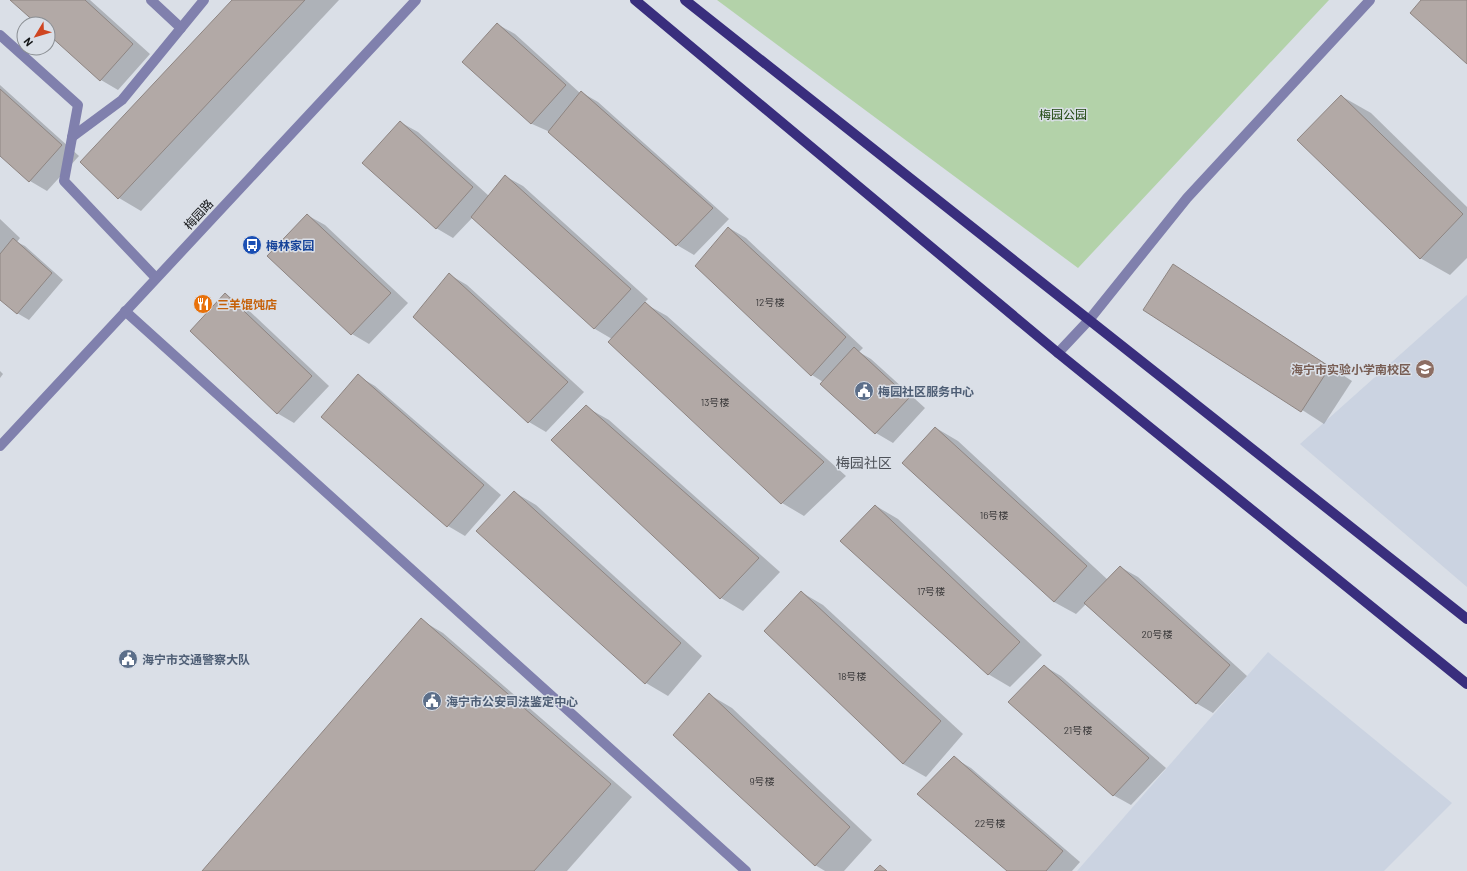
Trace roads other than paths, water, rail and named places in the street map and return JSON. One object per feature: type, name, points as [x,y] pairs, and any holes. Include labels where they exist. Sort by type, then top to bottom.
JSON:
[{"type":"main road","points":[[635,0],[1058,353],[1467,684]]},
{"type":"main road","points":[[685,0],[1467,619]]},
{"type":"street","points":[[151,0],[181,28]]},
{"type":"street","points":[[72,137],[122,100],[204,0]]},
{"type":"street","name":"梅园路","points":[[0,446],[416,0]]},
{"type":"street","points":[[1058,353],[1089,320],[1187,198],[1370,0]]},
{"type":"street","points":[[0,35],[78,105],[64,181],[156,278]]},
{"type":"street","points":[[126,311],[746,871]]},
{"type":"place","name":"梅林家园","points":[[252,245]]},
{"type":"place","name":"三羊馄饨店","points":[[203,304]]},
{"type":"place","name":"海宁市实验小学南校区","points":[[1425,369]]},
{"type":"place","name":"梅园社区服务中心","points":[[864,391]]},
{"type":"place","name":"海宁市交通警察大队","points":[[128,659]]},
{"type":"place","name":"海宁市公安司法鉴定中心","points":[[432,701]]},
{"type":"district","name":"梅园社区","points":[[864,462]]},
{"type":"park label","name":"梅园公园","points":[[1063,114]]}]
